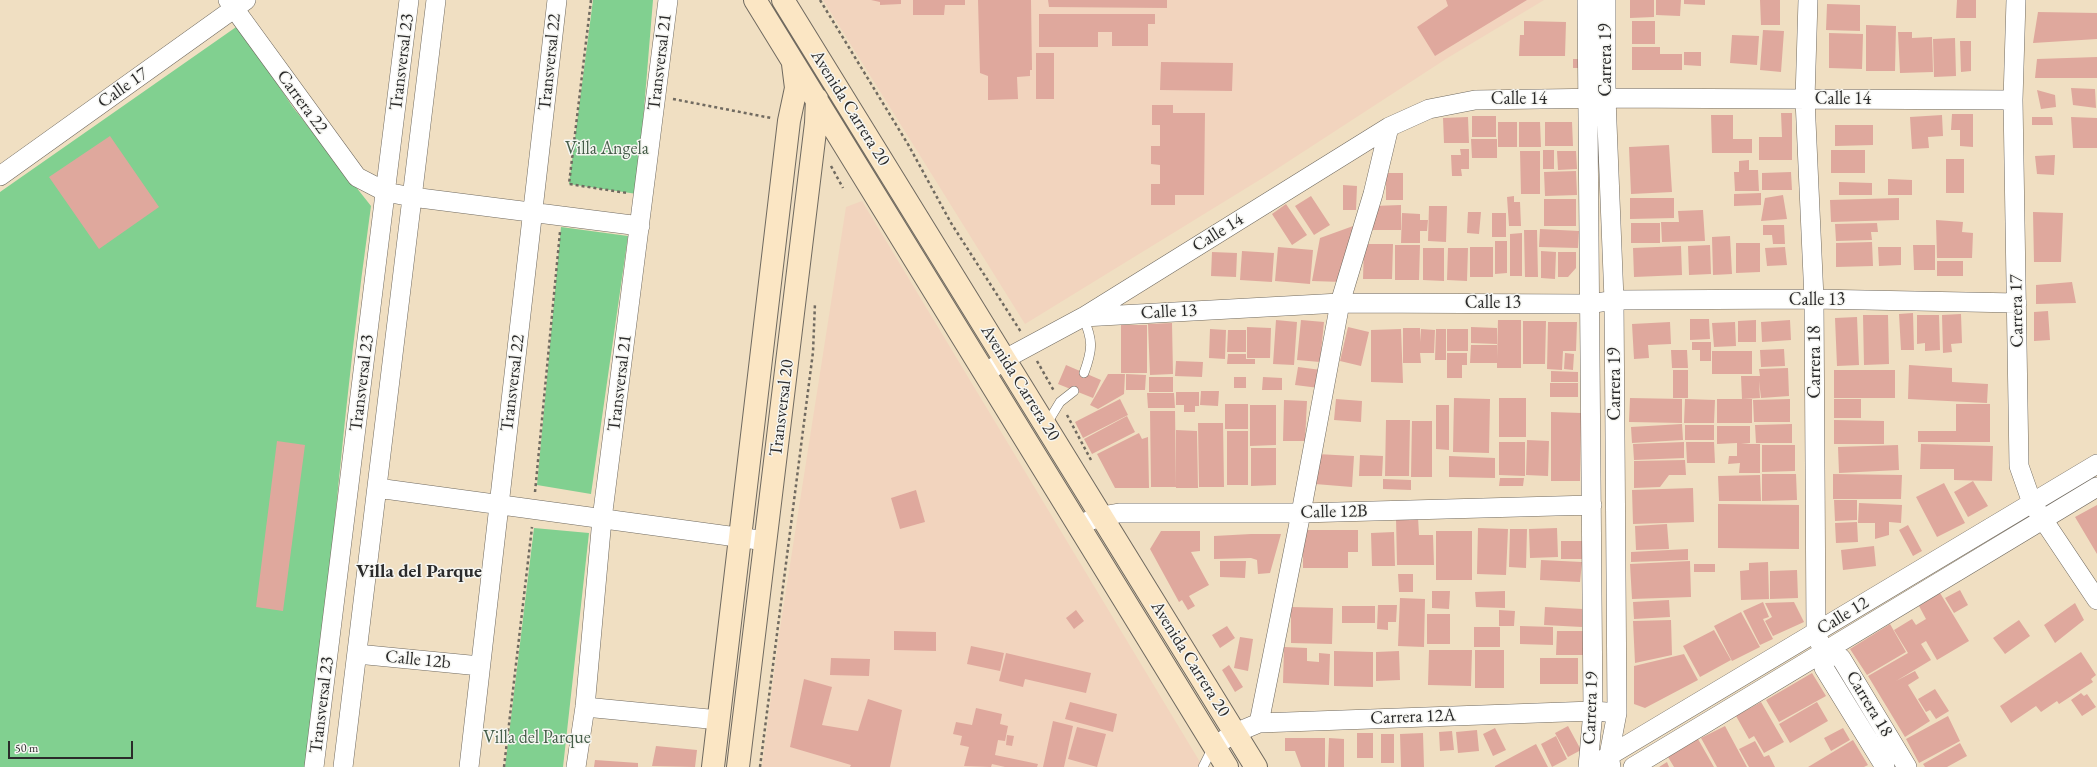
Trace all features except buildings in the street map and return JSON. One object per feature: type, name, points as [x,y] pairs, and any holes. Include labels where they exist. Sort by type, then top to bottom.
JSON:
[{"type":"main road","name":"Avenida Carrera 20","points":[[755,0],[1227,767]]},
{"type":"main road","name":"Avenida Carrera 20","points":[[783,0],[1256,767]]},
{"type":"main road","name":"Transversal 20","points":[[738,767],[816,123],[817,101],[814,49]]},
{"type":"main road","name":"Transversal 20","points":[[713,767],[789,121],[796,88],[792,61]]},
{"type":"street","name":"Transversal 23","points":[[319,766],[410,0]]},
{"type":"street","name":"Transversal 23","points":[[343,767],[436,0]]},
{"type":"street","name":"Transversal 22","points":[[469,767],[557,0]]},
{"type":"street","name":"Transversal 21","points":[[576,767],[585,707],[602,519],[668,0]]},
{"type":"street","points":[[1572,0],[1588,25]]},
{"type":"street","name":"Carrera 19","points":[[1587,0],[1593,711],[1589,767]]},
{"type":"street","name":"Carrera 19","points":[[1606,0],[1606,98],[1614,300],[1617,713],[1610,761]]},
{"type":"street","name":"Carrera 18","points":[[1808,0],[1805,99],[1814,299],[1816,632],[1823,652],[1824,668],[1885,767]]},
{"type":"street","name":"Carrera 17","points":[[2016,0],[2013,100],[2019,466],[2032,503],[2097,600]]},
{"type":"street","name":"Carrera 22","points":[[236,3],[357,177],[386,192],[412,197],[640,226]]},
{"type":"street","name":"Calle 17","points":[[0,176],[236,3]]},
{"type":"street","name":"Calle 14","points":[[1083,317],[1389,127],[1429,109],[1475,100],[1606,98],[2013,100]]},
{"type":"street","points":[[1259,723],[1301,514],[1340,303],[1373,194],[1389,127]]},
{"type":"street","name":"Calle 13","points":[[985,374],[1005,359],[1029,345],[1083,317],[1340,303],[1590,304],[1614,300],[1814,299],[2017,303]]},
{"type":"street","name":"Calle 12","points":[[1589,767],[1610,761],[1731,682],[2097,464]]},
{"type":"street","name":"Calle 12","points":[[1632,767],[2097,487]]},
{"type":"street","points":[[377,488],[766,541]]},
{"type":"street","name":"Calle 12B","points":[[1078,525],[1102,516],[1119,513],[1301,514],[1592,505]]},
{"type":"street","name":"Carrera 18","points":[[1823,652],[1841,658],[1907,767]]},
{"type":"street","name":"Calle 12b","points":[[357,654],[480,666]]},
{"type":"street","points":[[1731,682],[1744,700]]},
{"type":"street","points":[[585,707],[719,720]]},
{"type":"street","name":"Carrera 12A","points":[[1214,746],[1235,733],[1259,723],[1593,711],[1617,713]]},
{"type":"lane","points":[[1083,317],[1091,336],[1091,354],[1084,373]]},
{"type":"lane","points":[[1046,425],[1060,402],[1074,391]]},
{"type":"lane","points":[[1203,767],[1214,746]]},
{"type":"path","points":[[591,0],[569,184],[629,193]]},
{"type":"path","points":[[820,0],[909,146],[951,223],[1029,345],[1094,465]]},
{"type":"path","points":[[671,98],[789,121]]},
{"type":"path","points":[[827,169],[828,161],[843,188]]},
{"type":"path","points":[[504,767],[534,509],[561,227]]},
{"type":"path","points":[[760,767],[812,360],[815,299]]},
{"type":"shaded area","points":[[823,0],[1544,0],[1449,57],[1266,176],[1025,324]]},
{"type":"shaded area","points":[[862,201],[1203,767],[762,767],[779,635],[846,207]]},
{"type":"green space","name":"Villa Angela","points":[[593,0],[653,0],[637,194],[569,184]]},
{"type":"green space","points":[[239,25],[292,106],[371,206],[345,416],[313,767],[0,767],[0,192]]},
{"type":"green space","points":[[561,227],[628,236],[591,494],[537,485]]},
{"type":"green space","name":"Villa del Parque","points":[[534,528],[589,533],[563,767],[505,767]]},
{"type":"district","name":"Villa del Parque","points":[[419,572]]}]
